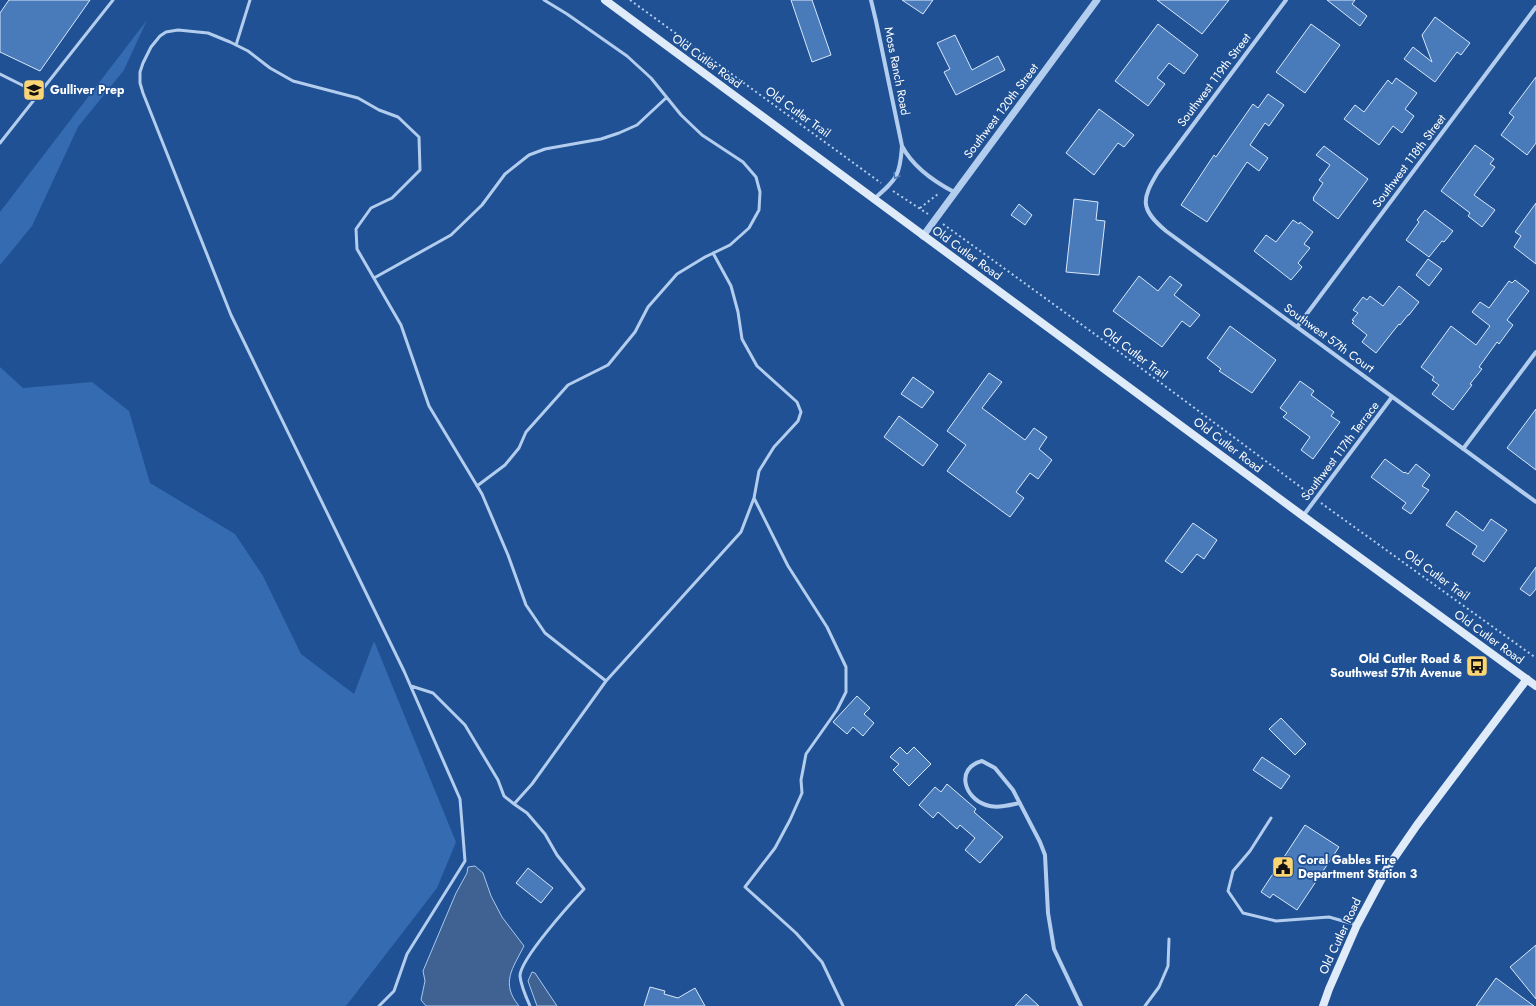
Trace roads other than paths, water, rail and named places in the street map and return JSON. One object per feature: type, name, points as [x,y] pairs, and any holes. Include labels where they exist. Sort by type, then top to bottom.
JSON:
[{"type":"main road","name":"Old Cutler Road","points":[[605,0],[1303,516],[1527,679],[1402,847],[1379,882],[1357,925],[1329,990],[1324,1006]]},
{"type":"main road","points":[[1527,679],[1536,686]]},
{"type":"street","name":"Moss Ranch Road","points":[[870,0],[876,21],[902,146],[901,163],[897,176],[873,199]]},
{"type":"street","name":"Southwest 120th Street","points":[[923,236],[1097,0]]},
{"type":"street","name":"Southwest 119th Street","points":[[1158,172],[1286,0]]},
{"type":"street","name":"Southwest 118th Street","points":[[1297,327],[1536,7]]},
{"type":"street","name":"Moss Ranch Road","points":[[902,146],[909,157],[923,172],[954,192]]},
{"type":"street","name":"Southwest 57th Court","points":[[1158,172],[1146,196],[1146,206],[1150,215],[1158,224],[1536,502]]},
{"type":"street","points":[[1463,449],[1536,352]]},
{"type":"street","name":"Southwest 117th Terrace","points":[[1303,516],[1392,397]]},
{"type":"street","points":[[1020,803],[1002,806],[987,805],[982,803],[966,789],[964,782],[965,776],[969,769],[982,761],[991,765],[999,772],[1013,790],[1020,803],[1040,842],[1045,855],[1048,913],[1054,949],[1081,1006]]},
{"type":"lane","points":[[0,143],[113,0]]},
{"type":"lane","points":[[236,45],[250,0]]},
{"type":"lane","points":[[477,486],[505,465],[519,448],[526,432],[568,385],[608,365],[634,332],[648,307],[677,274],[730,245],[748,228],[759,210],[760,192],[756,178],[743,162],[702,135],[666,98],[651,78],[627,56],[567,14],[544,0]]},
{"type":"lane","points":[[379,1006],[394,991],[407,954],[465,861],[460,799],[411,686],[231,314],[140,83],[140,72],[146,54],[155,41],[166,32],[178,30],[208,33],[248,51],[270,68],[293,81],[358,98],[380,110],[398,117],[419,137],[420,170],[392,198],[371,208],[356,229],[357,249],[401,325],[429,406],[482,494],[508,554],[526,605],[545,633],[606,680]]},
{"type":"lane","points":[[0,74],[38,93]]},
{"type":"lane","points":[[374,278],[451,235],[482,205],[505,174],[529,155],[545,149],[620,133],[637,125],[666,98]]},
{"type":"lane","points":[[514,804],[532,784],[606,680],[740,532],[754,498],[759,471],[774,447],[798,421],[801,412],[797,402],[757,366],[742,339],[738,312],[731,286],[713,253]]},
{"type":"lane","points":[[754,498],[788,566],[827,627],[846,667],[846,692],[837,710],[806,754],[801,780],[802,793],[790,820],[775,848],[745,887],[796,933],[822,962],[843,1006]]},
{"type":"lane","points":[[411,686],[432,693],[465,725],[498,780],[504,796],[527,813],[545,834],[557,855],[584,889],[548,929],[526,962],[520,975],[524,993],[530,1006]]},
{"type":"lane","points":[[1271,818],[1250,851],[1233,871],[1228,891],[1243,913],[1276,921],[1329,917],[1357,925]]},
{"type":"lane","points":[[1145,1006],[1159,987],[1168,966],[1168,939]]},
{"type":"place","name":"Gulliver Prep","points":[[34,90]]},
{"type":"place","name":"Old Cutler Road & Southwest 57th Avenue","points":[[1477,666]]},
{"type":"place","name":"Coral Gables Fire Department Station 3","points":[[1283,867]]}]
